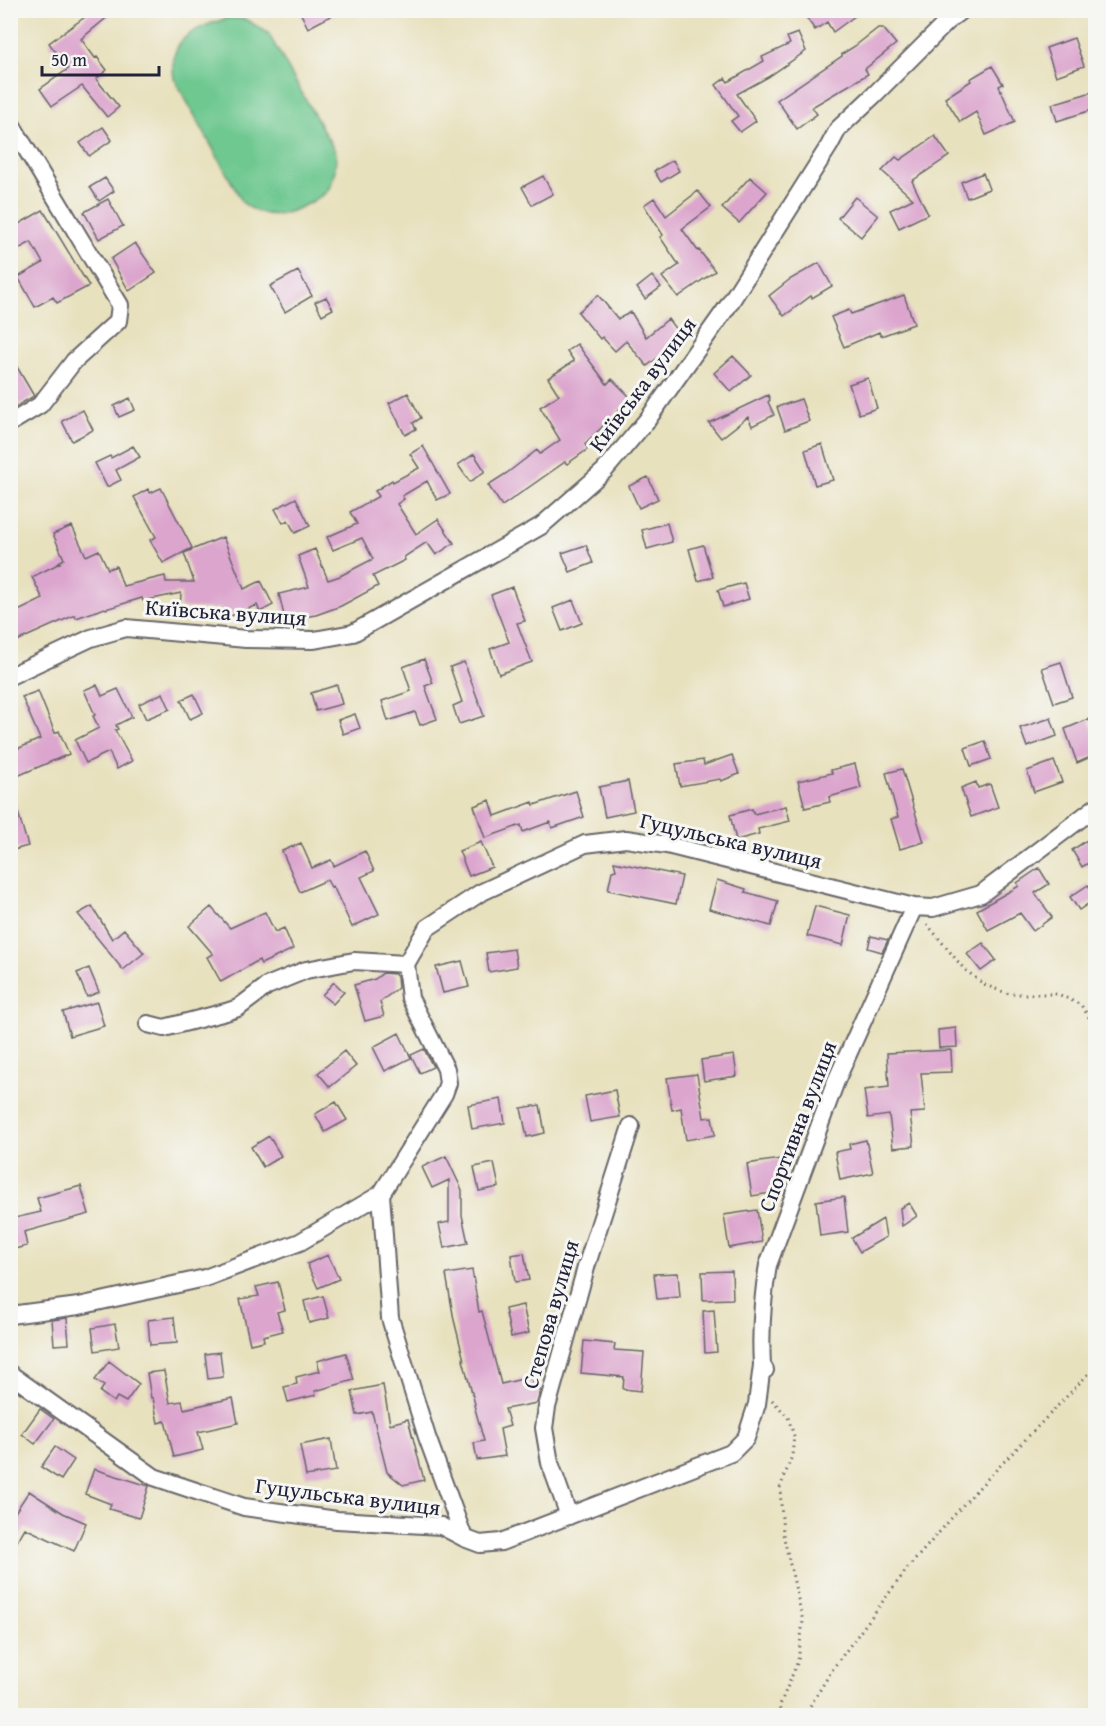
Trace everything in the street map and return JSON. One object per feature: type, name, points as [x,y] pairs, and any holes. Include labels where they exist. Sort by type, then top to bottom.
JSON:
[{"type":"street","name":"Київська вулиця","points":[[10,676],[91,638],[126,628],[257,639],[314,640],[352,633],[541,526],[604,471],[648,419],[728,306],[838,129],[951,18],[962,10]]},
{"type":"street","points":[[10,122],[120,304],[118,321],[74,361],[40,405],[10,423]]},
{"type":"street","name":"Гуцульська вулиця","points":[[406,964],[427,928],[480,893],[585,844],[626,839],[667,845],[914,907],[933,908],[981,894],[1095,807]]},
{"type":"street","name":"Спортивна вулиця","points":[[762,1374],[760,1327],[762,1296],[768,1265],[836,1081],[914,907]]},
{"type":"street","points":[[10,1315],[79,1306],[205,1278],[300,1242],[381,1194],[444,1094],[448,1083],[446,1069],[410,998],[406,964],[354,962],[306,970],[267,986],[238,1008],[164,1028],[148,1024]]},
{"type":"street","name":"Степова вулиця","points":[[569,1516],[550,1463],[544,1428],[547,1407],[587,1264],[632,1126]]},
{"type":"street","name":"Гуцульська вулиця","points":[[381,1194],[390,1318],[427,1437],[464,1538]]},
{"type":"street","name":"Гуцульська вулиця","points":[[10,1374],[154,1477],[244,1506],[337,1520],[441,1526],[480,1544],[501,1542],[731,1453],[746,1438],[757,1404],[762,1374]]},
{"type":"path","points":[[914,907],[964,969],[984,985],[1009,994],[1058,994],[1081,1005],[1095,1023]]},
{"type":"path","points":[[804,1716],[834,1667],[907,1569],[971,1496],[1095,1366]]},
{"type":"path","points":[[762,1374],[788,1417],[794,1436],[792,1456],[780,1488],[783,1534],[803,1621],[798,1661],[780,1704],[780,1716]]},
{"type":"green space","points":[[228,18],[245,19],[268,33],[336,153],[334,177],[327,192],[304,206],[286,213],[261,213],[243,203],[174,78],[175,53],[186,36]]},
{"type":"building","points":[[91,10],[116,10],[81,39],[107,70],[96,79],[119,107],[107,117],[82,86],[52,106],[40,89],[68,69],[49,43]]},
{"type":"building","points":[[299,10],[342,10],[308,28]]},
{"type":"building","points":[[801,10],[863,10],[833,32],[827,22],[815,30]]},
{"type":"building","points":[[878,28],[883,28],[896,44],[865,69],[868,74],[812,107],[817,114],[797,129],[777,100],[842,56]]},
{"type":"building","points":[[798,33],[806,51],[768,77],[737,94],[756,121],[740,132],[731,121],[738,116],[716,85],[725,78],[728,82],[764,61],[762,57],[790,44],[787,37]]},
{"type":"building","points":[[1074,38],[1084,66],[1056,76],[1046,48]]},
{"type":"building","points":[[992,66],[1003,84],[999,86],[1015,122],[986,135],[976,112],[960,122],[945,98]]},
{"type":"building","points":[[1092,92],[1095,109],[1057,121],[1052,104]]},
{"type":"building","points":[[103,127],[112,140],[89,156],[80,143]]},
{"type":"building","points":[[935,136],[949,156],[912,181],[928,214],[899,228],[890,210],[913,199],[882,171],[896,157],[900,160]]},
{"type":"building","points":[[673,160],[679,171],[661,182],[654,171]]},
{"type":"building","points":[[983,173],[989,189],[967,198],[961,182]]},
{"type":"building","points":[[543,176],[553,194],[532,205],[522,187]]},
{"type":"building","points":[[750,177],[767,192],[739,223],[722,208]]},
{"type":"building","points":[[105,178],[114,191],[99,201],[90,187]]},
{"type":"building","points":[[698,191],[711,207],[682,229],[715,271],[678,297],[662,277],[679,265],[660,237],[663,235],[644,205],[654,198],[666,216]]},
{"type":"building","points":[[855,197],[878,216],[861,237],[838,218]]},
{"type":"building","points":[[108,199],[123,226],[99,239],[84,212]]},
{"type":"building","points":[[43,210],[89,286],[57,303],[53,297],[35,307],[18,277],[43,263],[31,242],[10,254],[10,229]]},
{"type":"building","points":[[135,243],[156,273],[129,291],[111,259]]},
{"type":"building","points":[[819,263],[832,286],[812,298],[811,296],[784,316],[769,296],[789,280]]},
{"type":"building","points":[[298,271],[312,296],[285,312],[270,286]]},
{"type":"building","points":[[652,276],[661,287],[645,299],[637,288]]},
{"type":"building","points":[[598,295],[618,319],[631,312],[646,337],[668,319],[683,339],[647,366],[626,341],[615,351],[602,337],[600,339],[578,312]]},
{"type":"building","points":[[904,295],[914,324],[881,336],[879,332],[844,347],[831,317],[849,310],[851,314]]},
{"type":"building","points":[[326,297],[333,309],[322,315],[315,302]]},
{"type":"building","points":[[577,344],[607,384],[612,379],[631,398],[585,444],[588,449],[567,464],[565,462],[502,506],[488,485],[537,450],[540,454],[560,440],[540,407],[559,395],[548,378],[574,361],[567,351]]},
{"type":"building","points":[[10,355],[34,396],[10,410]]},
{"type":"building","points":[[733,356],[751,375],[731,392],[714,373]]},
{"type":"building","points":[[868,378],[877,408],[859,414],[849,384]]},
{"type":"building","points":[[408,393],[421,418],[413,423],[416,429],[405,435],[389,403]]},
{"type":"building","points":[[768,395],[770,400],[768,402],[774,415],[752,426],[748,417],[721,438],[709,423]]},
{"type":"building","points":[[130,398],[135,410],[119,417],[114,406]]},
{"type":"building","points":[[801,399],[809,421],[785,430],[777,407]]},
{"type":"building","points":[[83,410],[93,430],[72,441],[62,421]]},
{"type":"building","points":[[822,444],[833,480],[815,485],[805,450]]},
{"type":"building","points":[[133,446],[140,457],[116,470],[121,480],[107,487],[95,463],[110,456],[111,458]]},
{"type":"building","points":[[423,446],[450,494],[437,500],[427,481],[402,496],[404,499],[397,504],[416,534],[438,519],[454,543],[436,555],[427,542],[404,557],[405,560],[373,576],[378,586],[341,606],[316,615],[285,620],[279,594],[309,587],[298,556],[315,549],[328,580],[373,559],[362,538],[333,550],[327,537],[357,524],[350,512],[379,496],[375,491],[392,480],[393,482],[419,468],[410,454]]},
{"type":"building","points":[[474,454],[485,471],[470,482],[458,465]]},
{"type":"building","points":[[648,477],[658,499],[639,508],[629,486]]},
{"type":"building","points":[[161,488],[192,548],[163,563],[150,540],[156,537],[134,497],[148,489],[150,493]]},
{"type":"building","points":[[296,498],[310,526],[295,533],[288,520],[283,523],[275,509]]},
{"type":"building","points":[[667,523],[672,542],[647,549],[642,530]]},
{"type":"building","points":[[72,526],[86,556],[99,550],[108,569],[116,566],[123,586],[165,576],[166,582],[194,582],[184,553],[223,537],[244,589],[261,581],[273,605],[260,612],[257,605],[226,618],[222,609],[180,608],[181,593],[143,601],[142,598],[76,618],[75,615],[10,644],[10,615],[43,599],[32,577],[64,559],[53,534]]},
{"type":"building","points":[[586,545],[593,563],[570,572],[562,553]]},
{"type":"building","points":[[703,545],[713,577],[698,581],[689,549]]},
{"type":"building","points":[[744,583],[749,599],[723,607],[718,590]]},
{"type":"building","points":[[512,587],[525,621],[517,623],[532,662],[499,674],[490,649],[509,642],[491,595]]},
{"type":"building","points":[[573,600],[582,623],[562,631],[553,608]]},
{"type":"building","points":[[424,659],[433,683],[425,686],[437,719],[420,725],[415,712],[388,721],[382,701],[411,691],[403,667]]},
{"type":"building","points":[[464,662],[484,716],[459,724],[453,706],[462,702],[450,667]]},
{"type":"building","points":[[1061,662],[1072,697],[1054,703],[1042,668]]},
{"type":"building","points":[[97,685],[102,696],[118,689],[132,717],[116,725],[118,729],[115,730],[132,761],[117,769],[109,752],[86,763],[75,740],[99,728],[84,690]]},
{"type":"building","points":[[337,685],[342,704],[316,711],[311,693]]},
{"type":"building","points":[[38,691],[55,733],[59,731],[69,754],[10,779],[10,752],[40,739],[22,697]]},
{"type":"building","points":[[163,693],[170,709],[146,719],[139,704]]},
{"type":"building","points":[[194,694],[203,713],[190,719],[181,700]]},
{"type":"building","points":[[355,714],[360,728],[343,734],[338,720]]},
{"type":"building","points":[[1051,718],[1057,736],[1027,747],[1020,728]]},
{"type":"building","points":[[1089,719],[1095,734],[1095,755],[1077,763],[1065,729]]},
{"type":"building","points":[[985,741],[991,759],[971,766],[965,748]]},
{"type":"building","points":[[732,755],[739,774],[721,781],[720,779],[680,786],[676,764],[703,760],[704,765]]},
{"type":"building","points":[[1054,761],[1062,782],[1034,792],[1027,771]]},
{"type":"building","points":[[855,764],[861,788],[829,797],[830,802],[805,808],[798,781],[832,773],[831,770]]},
{"type":"building","points":[[902,769],[924,842],[900,849],[891,819],[898,817],[886,773]]},
{"type":"building","points":[[628,781],[634,811],[605,817],[599,787]]},
{"type":"building","points":[[976,782],[978,788],[990,784],[998,807],[971,817],[961,788]]},
{"type":"building","points":[[576,791],[584,817],[552,828],[550,822],[523,832],[521,825],[485,838],[474,806],[490,800],[495,816],[533,802],[534,805]]},
{"type":"building","points":[[10,799],[14,799],[28,846],[13,850],[10,842]]},
{"type":"building","points":[[786,806],[790,821],[758,829],[759,834],[736,840],[730,815],[752,809],[754,814]]},
{"type":"building","points":[[1095,835],[1095,859],[1082,867],[1072,850]]},
{"type":"building","points":[[481,842],[492,867],[469,876],[459,851]]},
{"type":"building","points":[[301,843],[312,868],[331,860],[334,866],[365,851],[374,871],[361,877],[379,914],[352,927],[333,886],[331,887],[327,880],[300,892],[282,851]]},
{"type":"building","points":[[614,862],[682,876],[676,904],[608,890],[612,871],[616,870]]},
{"type":"building","points":[[1039,868],[1049,884],[1035,893],[1052,917],[1033,931],[1020,913],[988,930],[977,910],[1019,886],[1017,883]]},
{"type":"building","points":[[717,880],[746,889],[745,892],[778,901],[771,926],[709,909]]},
{"type":"building","points":[[1088,885],[1095,899],[1079,910],[1070,897]]},
{"type":"building","points":[[92,906],[112,939],[124,929],[144,953],[123,970],[78,914]]},
{"type":"building","points":[[815,906],[850,915],[843,945],[807,936]]},
{"type":"building","points":[[211,907],[230,928],[265,912],[275,932],[284,928],[293,949],[261,964],[259,960],[221,982],[207,957],[213,954],[189,926]]},
{"type":"building","points":[[871,936],[888,940],[882,952],[868,948]]},
{"type":"building","points":[[983,943],[996,960],[981,971],[967,954]]},
{"type":"building","points":[[514,949],[517,967],[489,972],[486,953]]},
{"type":"building","points":[[462,961],[469,987],[443,993],[436,967]]},
{"type":"building","points":[[89,968],[99,992],[87,997],[77,973]]},
{"type":"building","points":[[383,973],[395,974],[398,988],[380,1002],[384,1016],[365,1021],[354,985],[375,979]]},
{"type":"building","points":[[334,982],[344,992],[333,1004],[322,995]]},
{"type":"building","points":[[97,1002],[104,1026],[70,1036],[63,1012]]},
{"type":"building","points":[[956,1028],[957,1047],[939,1048],[938,1030]]},
{"type":"building","points":[[399,1033],[411,1058],[385,1071],[373,1047]]},
{"type":"building","points":[[424,1049],[433,1067],[420,1073],[411,1055]]},
{"type":"building","points":[[951,1050],[952,1072],[921,1073],[925,1112],[910,1113],[914,1146],[893,1148],[889,1115],[868,1118],[864,1090],[889,1087],[887,1053]]},
{"type":"building","points":[[344,1051],[356,1066],[330,1087],[318,1073]]},
{"type":"building","points":[[734,1055],[737,1076],[704,1081],[701,1060]]},
{"type":"building","points":[[697,1074],[704,1118],[712,1117],[715,1135],[686,1140],[681,1108],[672,1110],[667,1078]]},
{"type":"building","points":[[615,1090],[620,1117],[590,1122],[585,1096]]},
{"type":"building","points":[[501,1099],[505,1123],[472,1129],[468,1105]]},
{"type":"building","points":[[336,1102],[347,1120],[325,1132],[315,1114]]},
{"type":"building","points":[[540,1105],[545,1133],[527,1137],[521,1108]]},
{"type":"building","points":[[269,1136],[281,1156],[263,1167],[251,1147]]},
{"type":"building","points":[[866,1140],[873,1173],[840,1180],[835,1152],[850,1149],[849,1144]]},
{"type":"building","points":[[446,1156],[462,1190],[462,1215],[468,1243],[444,1248],[439,1224],[449,1222],[449,1180],[432,1188],[422,1167]]},
{"type":"building","points":[[780,1159],[784,1191],[752,1196],[747,1164]]},
{"type":"building","points":[[494,1163],[499,1187],[479,1191],[474,1167]]},
{"type":"building","points":[[81,1186],[89,1214],[24,1232],[27,1246],[10,1250],[10,1219],[41,1212],[37,1198]]},
{"type":"building","points":[[844,1197],[848,1232],[820,1236],[816,1201]]},
{"type":"building","points":[[909,1203],[917,1216],[902,1226],[900,1208]]},
{"type":"building","points":[[757,1210],[762,1242],[729,1248],[724,1215]]},
{"type":"building","points":[[883,1219],[886,1237],[860,1252],[852,1238]]},
{"type":"building","points":[[524,1253],[529,1280],[515,1282],[511,1255]]},
{"type":"building","points":[[328,1255],[339,1279],[318,1288],[307,1264]]},
{"type":"building","points":[[472,1270],[479,1312],[482,1311],[501,1384],[531,1377],[534,1390],[540,1389],[537,1403],[505,1409],[510,1426],[500,1429],[505,1456],[477,1460],[474,1443],[484,1441],[463,1360],[446,1274]]},
{"type":"building","points":[[732,1271],[733,1299],[703,1300],[702,1272]]},
{"type":"building","points":[[678,1273],[680,1297],[657,1299],[654,1274]]},
{"type":"building","points":[[278,1282],[285,1310],[277,1312],[283,1331],[263,1336],[264,1341],[250,1344],[240,1299],[259,1296],[256,1287]]},
{"type":"building","points":[[323,1296],[329,1318],[309,1323],[304,1301]]},
{"type":"building","points":[[523,1305],[529,1333],[511,1337],[505,1309]]},
{"type":"building","points":[[714,1310],[717,1352],[705,1353],[703,1311]]},
{"type":"building","points":[[174,1317],[177,1343],[150,1345],[148,1320]]},
{"type":"building","points":[[67,1318],[69,1344],[54,1345],[52,1320]]},
{"type":"building","points":[[115,1324],[119,1347],[95,1351],[92,1328]]},
{"type":"building","points":[[584,1341],[615,1344],[614,1350],[644,1352],[641,1391],[623,1389],[624,1377],[581,1373]]},
{"type":"building","points":[[220,1352],[223,1377],[208,1379],[205,1354]]},
{"type":"building","points":[[346,1353],[354,1380],[315,1391],[316,1395],[288,1402],[284,1387],[297,1384],[296,1377],[320,1371],[317,1361]]},
{"type":"building","points":[[109,1361],[139,1384],[126,1402],[117,1397],[114,1402],[100,1392],[104,1386],[95,1380]]},
{"type":"building","points":[[164,1371],[170,1403],[182,1401],[184,1409],[233,1398],[238,1423],[198,1432],[203,1450],[174,1457],[165,1421],[158,1423],[147,1373]]},
{"type":"building","points":[[383,1385],[390,1424],[408,1419],[424,1480],[403,1485],[387,1472],[372,1412],[357,1415],[352,1391]]},
{"type":"building","points":[[40,1409],[54,1419],[35,1444],[22,1434]]},
{"type":"building","points":[[331,1439],[336,1471],[306,1476],[300,1445]]},
{"type":"building","points":[[55,1447],[74,1460],[61,1480],[41,1467]]},
{"type":"building","points":[[94,1469],[149,1486],[139,1518],[109,1509],[111,1504],[85,1494]]},
{"type":"building","points":[[29,1491],[63,1513],[86,1523],[74,1551],[25,1528],[10,1553],[10,1520]]}]
